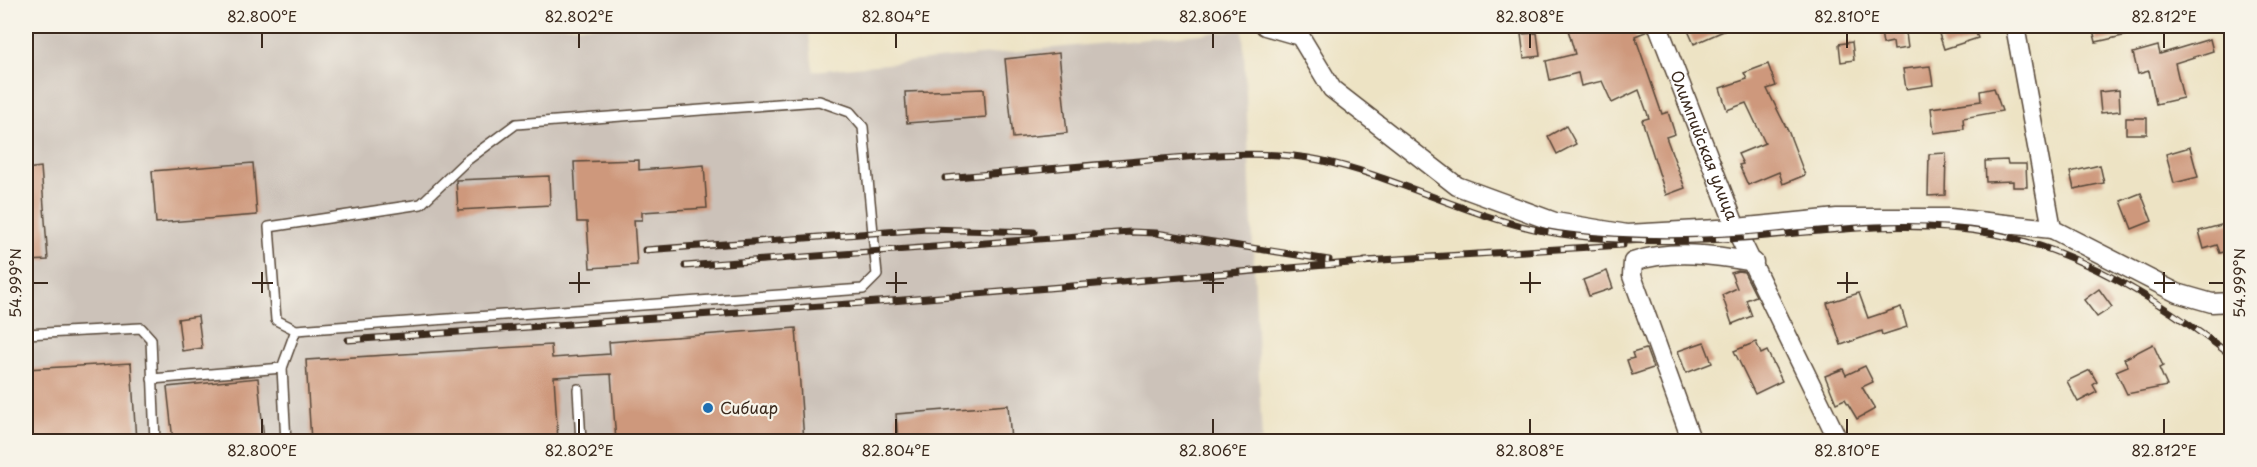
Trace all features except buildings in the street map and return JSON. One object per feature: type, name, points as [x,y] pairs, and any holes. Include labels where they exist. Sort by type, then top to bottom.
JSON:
[{"type":"street","points":[[1265,26],[1300,36],[1332,88],[1457,186],[1555,222],[1627,234],[1736,228],[1837,218],[1950,218],[2052,229],[2177,293],[2212,303],[2232,302]]},
{"type":"street","name":"Олимпийская улица","points":[[1658,26],[1736,228],[1839,441]]},
{"type":"street","points":[[2015,26],[2052,229]]},
{"type":"street","points":[[1692,441],[1632,276],[1633,262],[1654,255],[1724,257],[1754,262]]},
{"type":"lane","points":[[819,101],[850,112],[863,127],[877,275],[863,289],[296,330],[276,320],[270,227],[421,204],[466,161],[516,124],[819,101]]},
{"type":"lane","points":[[26,334],[141,328],[151,339],[155,441]]},
{"type":"lane","points":[[286,441],[282,368],[296,330]]},
{"type":"lane","points":[[152,379],[282,368]]},
{"type":"lane","points":[[578,389],[581,441]]},
{"type":"shaded area","points":[[26,26],[808,26],[813,71],[1243,30],[1262,441],[26,441]]},
{"type":"railway","points":[[945,178],[1182,157],[1229,154],[1276,155],[1319,160],[1351,168],[1505,222],[1569,235],[1655,241],[1699,240],[1896,227],[1927,227],[1989,233],[2055,251],[2118,280],[2177,316],[2232,356]]},
{"type":"railway","points":[[645,250],[927,229],[1034,232]]},
{"type":"railway","points":[[685,266],[1130,232],[1156,233],[1329,260]]},
{"type":"railway","points":[[1365,261],[1623,245]]},
{"type":"railway","points":[[348,340],[891,301],[1374,261]]},
{"type":"place","name":"Сибиар","points":[[708,408]]}]
